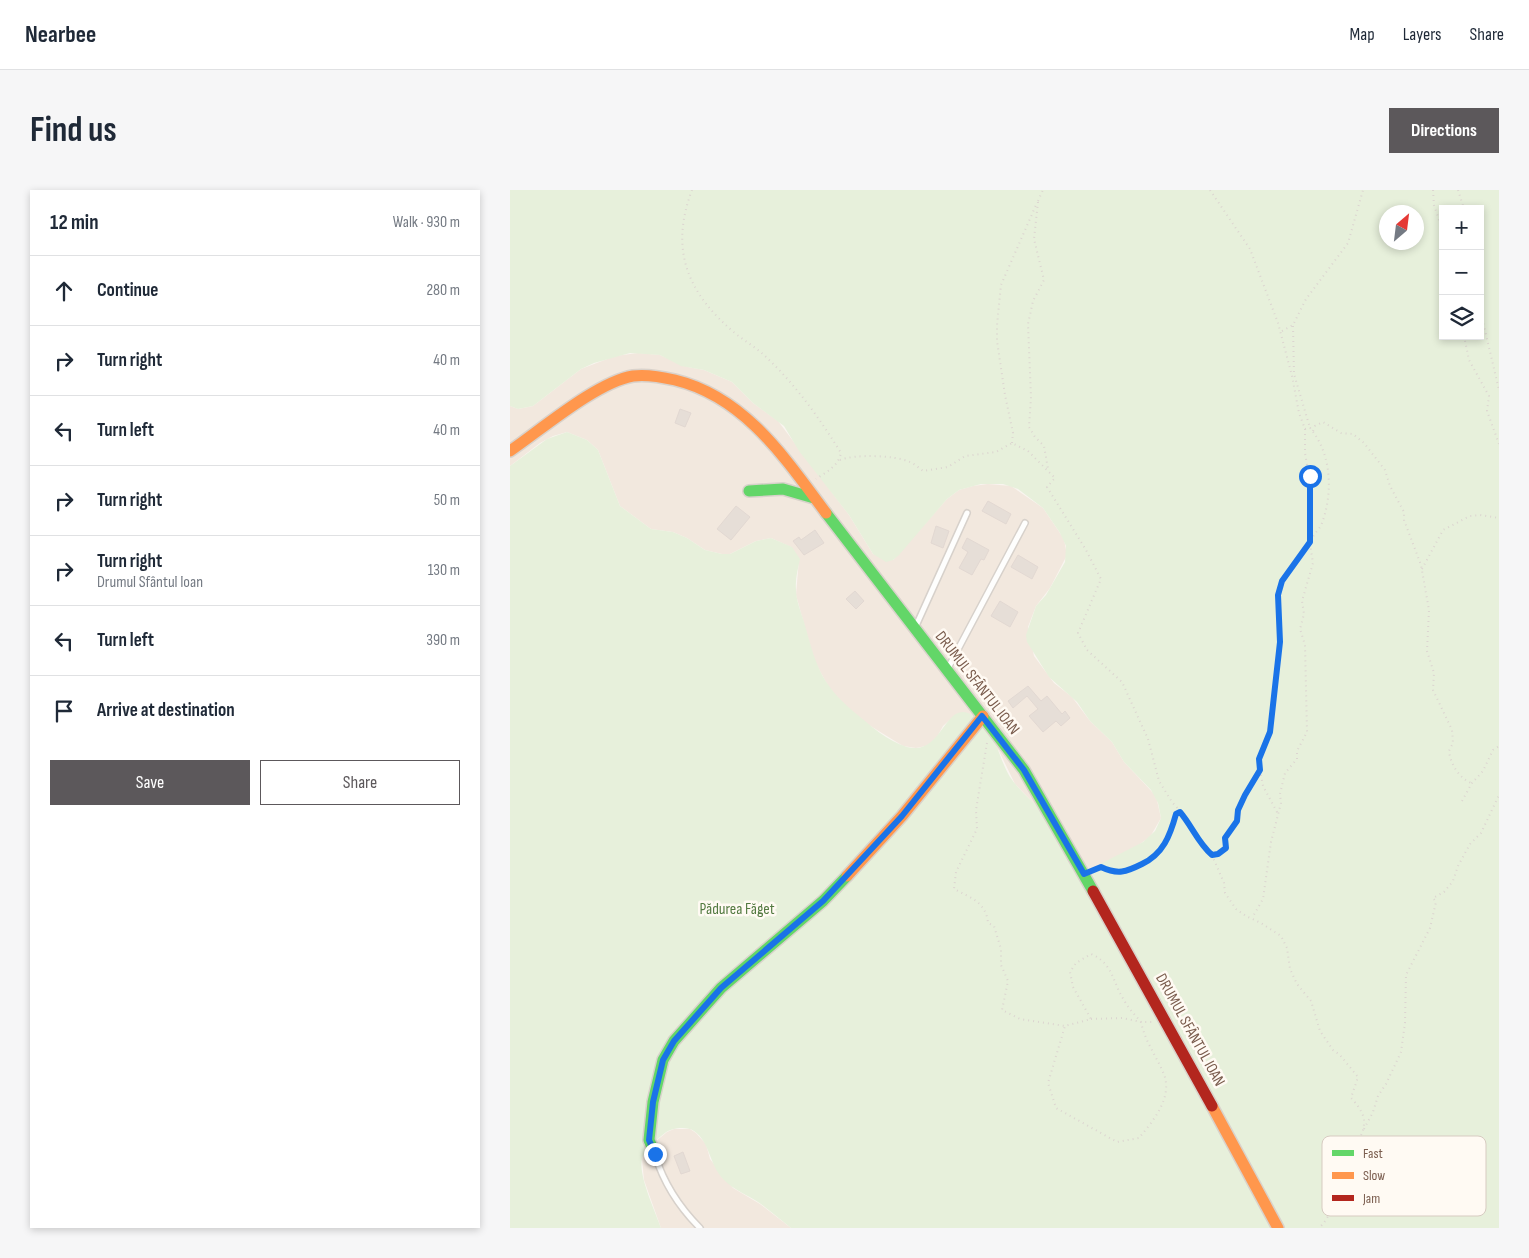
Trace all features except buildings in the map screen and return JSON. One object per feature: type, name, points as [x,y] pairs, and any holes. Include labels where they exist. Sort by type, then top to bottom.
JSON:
[{"type":"main road","name":"DRUMUL SFÂNTUL IOAN","points":[[510,451],[601,388],[633,376],[659,376],[695,386],[734,406],[769,438],[1024,770],[1165,1019],[1278,1228]]},
{"type":"main road","points":[[749,491],[783,489],[814,498]]},
{"type":"main road","points":[[655,1154],[649,1134],[653,1102],[663,1060],[674,1041],[721,988],[823,901],[902,816],[982,716]]},
{"type":"lane","points":[[914,628],[967,513]]},
{"type":"lane","points":[[947,670],[1025,523]]},
{"type":"lane","points":[[655,1154],[661,1175],[681,1209],[700,1228]]},
{"type":"path","points":[[692,190],[682,228],[682,249],[686,273],[714,314],[766,357],[809,404],[841,453],[840,460],[834,468],[806,486]]},
{"type":"path","points":[[1012,443],[1013,433],[997,342],[1001,285],[1043,190]]},
{"type":"path","points":[[1210,190],[1250,249],[1280,330],[1299,413],[1305,429],[1305,453],[1310,483],[1310,542],[1313,563],[1302,601],[1304,614],[1300,629],[1305,645],[1307,732],[1298,751],[1297,759],[1286,773],[1271,842],[1263,899],[1252,918]]},
{"type":"path","points":[[1278,814],[1263,786],[1259,759],[1270,732],[1278,673],[1280,589],[1287,574],[1310,542],[1322,521],[1328,504],[1329,470],[1320,439],[1310,428],[1294,374],[1293,325],[1306,299],[1348,243],[1363,190]]},
{"type":"path","points":[[1433,190],[1434,205],[1439,220]]},
{"type":"path","points":[[1458,190],[1463,205]]},
{"type":"path","points":[[1038,202],[1034,239],[1044,280],[1034,300],[1028,324],[1032,396],[1029,426],[1035,437],[1044,446],[1048,470]]},
{"type":"path","points":[[1280,330],[1282,332],[1293,325]]},
{"type":"path","points":[[1484,326],[1499,390]]},
{"type":"path","points":[[1465,340],[1469,360],[1489,396],[1487,412],[1499,444]]},
{"type":"path","points":[[1312,431],[1315,426],[1324,422],[1341,433],[1353,434],[1364,442],[1381,463],[1404,512],[1404,520],[1422,571],[1429,610],[1426,651],[1434,674],[1433,690],[1452,730],[1453,743],[1449,751],[1450,758],[1465,780],[1472,783]]},
{"type":"path","points":[[1305,429],[1310,428]]},
{"type":"path","points":[[840,460],[852,455],[870,456],[910,462],[923,471],[948,466],[965,456],[996,452],[1012,443]]},
{"type":"path","points":[[1012,443],[1028,451],[1055,478],[1047,487],[1086,550],[1101,579],[1078,633],[1087,650],[1122,682],[1148,739],[1155,773],[1180,812],[1189,821],[1204,848],[1212,855],[1224,883],[1225,893],[1236,908],[1270,928],[1284,941],[1290,969],[1297,984],[1311,1001],[1320,1030],[1333,1050],[1340,1055],[1358,1077],[1351,1098],[1364,1121],[1362,1133]]},
{"type":"path","points":[[1422,571],[1425,560],[1443,530],[1470,516],[1480,515],[1499,518]]},
{"type":"path","points":[[988,735],[976,810],[977,829],[956,872],[954,889],[977,900],[987,912],[988,923],[994,926],[1002,949],[1001,965],[1008,980],[1002,1010],[1020,1019],[1065,1026],[1091,1019],[1122,1018],[1152,1023],[1165,1019]]},
{"type":"path","points":[[1462,802],[1472,783],[1483,771],[1493,750],[1499,746]]},
{"type":"path","points":[[1212,855],[1218,854],[1226,848],[1225,838],[1237,821],[1238,810],[1260,770]]},
{"type":"path","points":[[1360,1136],[1402,1050],[1406,975],[1430,928],[1436,902],[1433,898],[1444,892],[1453,880],[1458,866],[1470,844],[1481,833],[1499,795]]},
{"type":"path","points":[[1084,874],[1101,867],[1121,873],[1149,862],[1164,846],[1176,814],[1180,812]]},
{"type":"path","points":[[1065,1026],[1048,1083],[1056,1108],[1117,1142],[1139,1138],[1154,1119],[1164,1098],[1167,1085],[1163,1072],[1150,1049],[1141,1022],[1124,1000],[1108,966],[1101,959],[1091,954],[1076,963],[1070,972],[1073,987],[1091,1019]]},
{"type":"path","points":[[1319,1228],[1328,1216]]},
{"type":"shaded area","points":[[638,353],[660,355],[732,382],[753,403],[778,421],[849,515],[873,554],[893,560],[947,499],[959,490],[973,486],[988,484],[1011,486],[1043,508],[1064,539],[1067,555],[1050,588],[1036,606],[1028,627],[1034,656],[1054,683],[1072,697],[1090,721],[1112,742],[1124,762],[1156,796],[1161,818],[1150,837],[1131,850],[1077,876],[1046,816],[1015,784],[999,751],[968,713],[954,716],[943,726],[931,745],[916,748],[903,746],[864,722],[842,703],[828,686],[814,660],[796,595],[799,559],[791,547],[771,538],[756,541],[730,554],[722,554],[705,550],[687,538],[673,532],[651,529],[620,506],[598,450],[587,440],[567,432],[553,436],[540,443],[510,466],[510,406],[518,409],[533,406],[581,369],[615,356]]},
{"type":"shaded area","points":[[674,1129],[690,1129],[696,1133],[706,1144],[710,1159],[733,1188],[760,1204],[791,1228],[661,1228],[644,1180],[642,1159],[650,1146],[667,1132]]},
{"type":"green space","name":"Pădurea Făget","points":[[510,190],[1499,190],[1499,1228],[791,1228],[761,1204],[727,1183],[718,1173],[707,1147],[699,1136],[691,1129],[683,1128],[665,1133],[648,1148],[642,1159],[642,1174],[661,1228],[510,1228],[510,466],[547,439],[567,432],[587,440],[598,450],[620,506],[651,529],[673,532],[687,538],[705,550],[722,554],[730,554],[756,541],[771,538],[792,547],[800,559],[796,585],[799,606],[820,672],[833,691],[854,712],[879,732],[907,747],[919,748],[929,744],[956,714],[964,712],[982,722],[996,744],[1010,777],[1051,822],[1077,876],[1143,842],[1155,831],[1161,818],[1158,803],[1151,790],[1124,762],[1112,742],[1090,721],[1077,702],[1049,677],[1027,642],[1026,635],[1036,606],[1046,595],[1065,562],[1066,546],[1060,533],[1043,508],[1018,489],[1003,484],[981,484],[959,490],[947,499],[899,555],[893,560],[886,562],[873,554],[849,515],[799,451],[784,426],[753,403],[732,382],[704,370],[681,366],[660,355],[630,353],[594,363],[581,369],[533,406],[518,409],[510,406]]},
{"type":"traffic: fast","points":[[749,491],[783,489],[814,498]]},
{"type":"traffic: fast","points":[[826,513],[1024,770],[1093,891]]},
{"type":"traffic: fast","points":[[655,1154],[649,1140],[653,1102],[663,1060],[674,1041],[721,988],[823,901],[847,876]]},
{"type":"traffic: slow","points":[[510,451],[570,407],[603,387],[638,375],[665,378],[700,388],[722,400],[743,415],[779,451],[826,513]]},
{"type":"traffic: slow","points":[[847,876],[902,816],[983,716]]},
{"type":"traffic: slow","points":[[1212,1106],[1278,1228]]},
{"type":"traffic: jam","points":[[1093,891],[1212,1106]]},
{"type":"route","points":[[655,1154],[649,1140],[653,1102],[663,1060],[674,1041],[721,988],[823,901],[902,816],[948,761],[982,716],[1024,770],[1084,874],[1101,867],[1121,873],[1149,862],[1164,846],[1176,814],[1180,812],[1189,821],[1204,848],[1212,855],[1222,852],[1226,848],[1225,838],[1234,827],[1237,821],[1238,810],[1260,770],[1259,759],[1270,732],[1275,702],[1280,642],[1278,595],[1282,581],[1310,542],[1310,476]]}]
